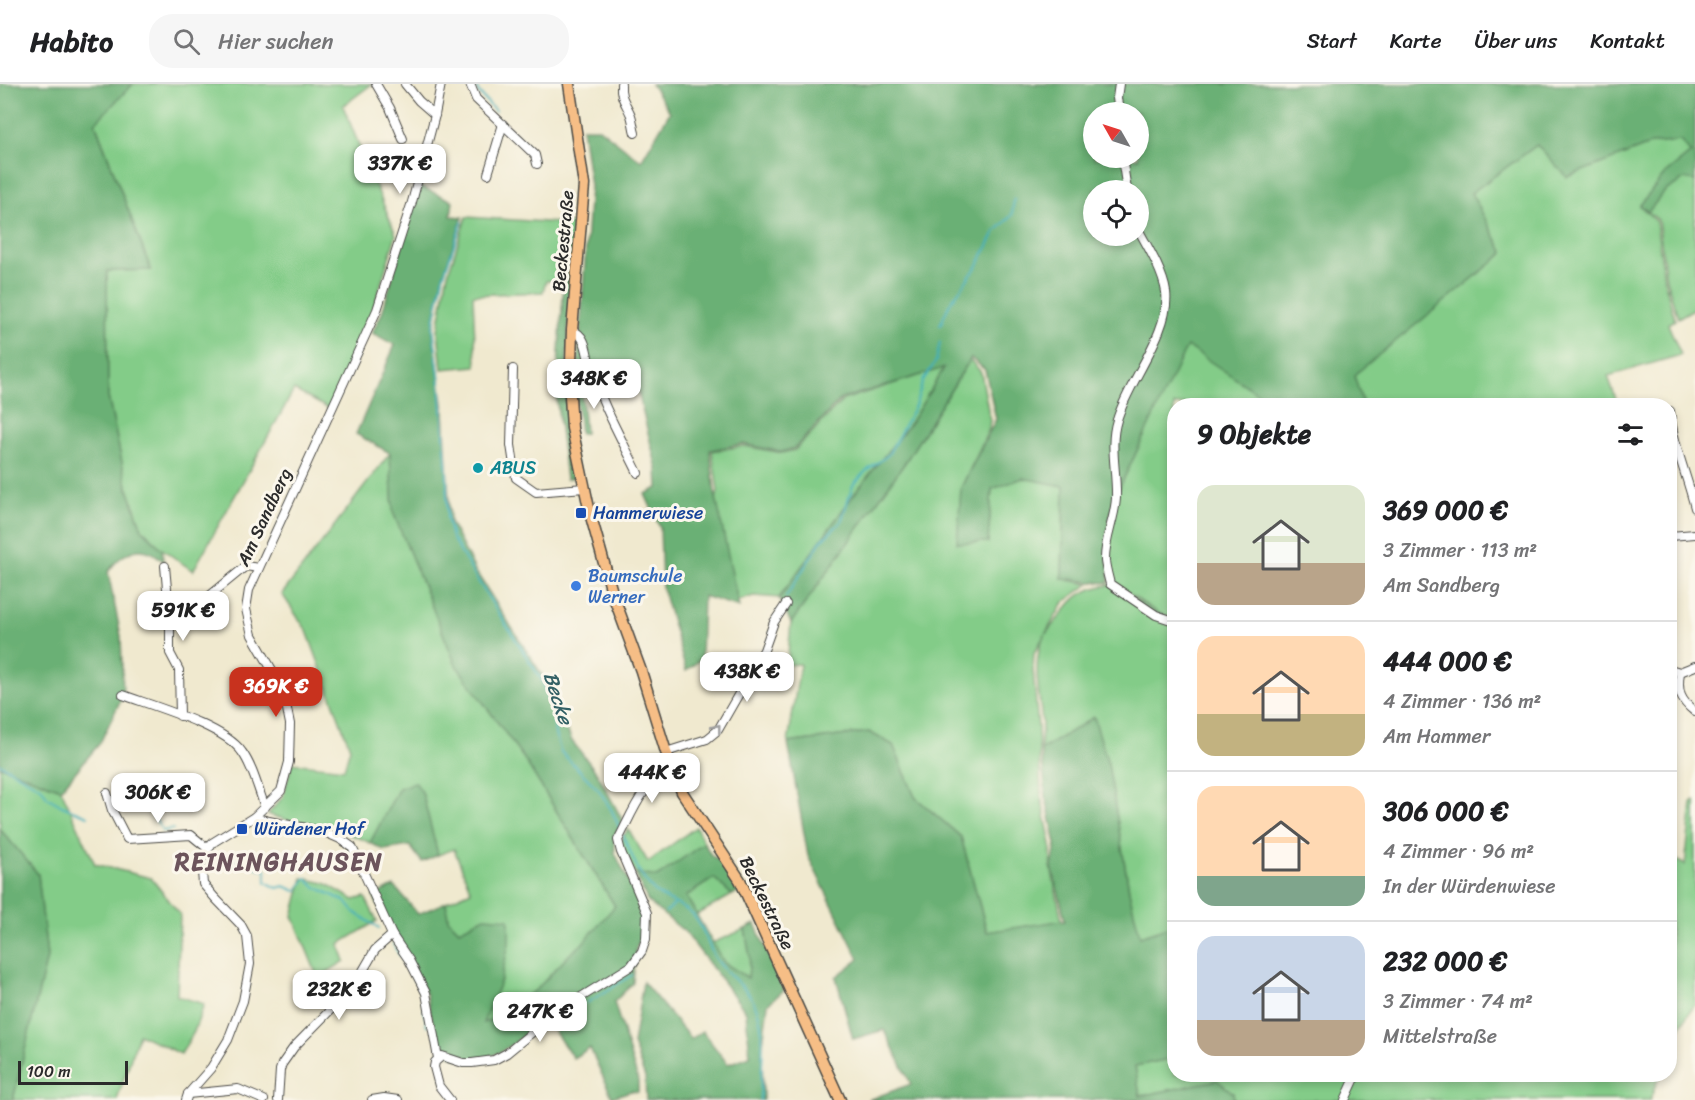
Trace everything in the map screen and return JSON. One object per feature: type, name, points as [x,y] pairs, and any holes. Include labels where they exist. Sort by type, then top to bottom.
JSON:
[{"type":"main road","name":"Beckestraße","points":[[569,84],[584,185],[572,330],[570,396],[572,428],[584,488],[612,592],[642,671],[672,769],[682,792],[740,880],[840,1100]]},
{"type":"street","points":[[376,84],[390,108],[403,139]]},
{"type":"street","points":[[405,84],[435,115]]},
{"type":"street","name":"Am Sandberg","points":[[207,848],[222,835],[254,817],[281,791],[289,762],[290,724],[283,689],[252,635],[246,609],[249,590],[377,310],[412,202],[441,84]]},
{"type":"street","points":[[470,84],[476,99],[535,155],[537,164]]},
{"type":"street","points":[[621,84],[622,101],[631,114],[635,133]]},
{"type":"street","points":[[1118,102],[1119,84]]},
{"type":"street","points":[[488,174],[503,124]]},
{"type":"street","points":[[1147,246],[1166,291],[1166,310],[1158,333],[1123,399],[1115,423],[1113,451],[1116,499],[1105,560],[1110,584],[1156,615],[1167,619]]},
{"type":"street","points":[[572,330],[584,339],[602,396],[638,473]]},
{"type":"street","points":[[513,369],[511,445],[516,478],[536,492],[584,488]]},
{"type":"street","points":[[1677,451],[1689,482],[1695,508]]},
{"type":"street","points":[[1677,535],[1695,534]]},
{"type":"street","points":[[165,566],[170,653],[179,670],[180,716]]},
{"type":"street","points":[[170,622],[180,620],[246,566],[258,568]]},
{"type":"street","points":[[666,752],[707,739],[718,730],[764,650],[774,622],[786,604]]},
{"type":"street","points":[[1677,671],[1695,666]]},
{"type":"street","points":[[1680,672],[1681,698],[1695,712]]},
{"type":"street","points":[[123,695],[180,716],[232,740],[243,752],[265,807]]},
{"type":"street","points":[[438,1058],[442,1056],[463,1063],[494,1060],[507,1053],[557,1012],[626,971],[633,964],[642,951],[646,939],[648,913],[621,852],[619,837],[648,786],[662,773],[672,769]]},
{"type":"street","points":[[107,793],[112,810],[127,839],[191,836],[207,848],[201,860],[203,884],[241,925],[247,936],[250,964],[243,1001],[228,1041],[211,1068],[187,1097]]},
{"type":"street","points":[[254,817],[269,822],[316,829],[343,841],[352,848],[392,935],[409,960],[426,993],[435,1054],[438,1058]]},
{"type":"street","points":[[278,1100],[282,1064],[294,1047],[345,995],[360,976],[375,950],[392,935]]},
{"type":"street","points":[[438,1058],[434,1067],[440,1086],[450,1100]]},
{"type":"street","points":[[1345,1100],[1353,1082]]},
{"type":"street","points":[[187,1097],[238,1089],[264,1100]]},
{"type":"street","points":[[372,1100],[384,1098],[398,1100]]},
{"type":"green space","points":[[0,84],[133,84],[95,123],[151,270],[107,271],[108,397],[127,486],[142,529],[162,549],[164,562],[148,551],[134,551],[120,558],[108,572],[121,636],[123,695],[100,743],[61,789],[0,766]]},
{"type":"green space","points":[[133,84],[372,84],[343,106],[396,235],[373,310],[329,409],[294,390],[193,571],[162,549],[142,529],[127,486],[108,397],[107,271],[151,270],[95,122]]},
{"type":"green space","points":[[651,84],[1695,84],[1695,181],[1684,179],[1665,191],[1648,212],[1640,205],[1665,174],[1691,153],[1680,141],[1652,144],[1567,177],[1537,145],[1471,193],[1504,253],[1354,375],[1361,398],[1265,398],[1187,346],[1114,499],[1107,535],[1109,583],[1062,578],[1064,486],[1023,478],[992,489],[988,542],[957,543],[961,488],[996,419],[985,370],[971,358],[904,464],[791,623],[779,598],[855,493],[911,422],[944,368],[841,399],[795,448],[782,452],[743,444],[710,450],[715,493],[739,607],[703,596],[701,659],[686,671],[662,587],[660,528],[645,494],[658,488],[657,469],[634,376],[582,395],[585,433],[580,434],[576,396],[590,186],[582,128],[599,128],[641,161],[670,112]]},
{"type":"green space","points":[[1680,140],[1691,153],[1665,174],[1640,206],[1656,221],[1664,279],[1675,320],[1668,324],[1681,355],[1608,376],[1616,398],[1361,398],[1353,375],[1504,253],[1471,193],[1537,145],[1567,176],[1652,144]]},
{"type":"green space","points":[[1684,179],[1695,181],[1695,308],[1678,318],[1666,279],[1658,220],[1648,212],[1665,191]]},
{"type":"green space","points":[[419,186],[453,201],[451,216],[463,217],[443,277],[433,330],[444,411],[450,522],[476,572],[546,681],[572,741],[597,773],[623,821],[614,837],[615,853],[640,905],[643,929],[636,949],[633,983],[614,1002],[638,1080],[638,1092],[631,1091],[612,1097],[590,1048],[573,1058],[545,1018],[517,1041],[485,1058],[461,1059],[439,1048],[426,993],[373,896],[394,886],[418,914],[446,902],[448,919],[459,930],[485,917],[509,919],[509,943],[501,980],[483,1023],[494,1019],[537,989],[581,945],[615,906],[525,760],[456,665],[393,512],[390,453],[356,434],[395,345],[372,333],[382,313]]},
{"type":"green space","points":[[466,217],[577,224],[570,280],[546,281],[543,292],[473,295],[476,366],[442,369],[438,330],[447,277]]},
{"type":"green space","points":[[564,280],[570,280],[566,397],[577,477],[566,479],[556,394]]},
{"type":"green space","points":[[1187,345],[1265,398],[1167,398],[1167,616],[1158,613],[1112,582],[1107,560],[1117,493]]},
{"type":"green space","points":[[970,360],[981,372],[990,420],[989,429],[961,488],[988,542],[992,489],[1023,478],[1064,486],[1062,579],[1089,584],[1064,602],[1034,653],[1041,796],[1051,844],[1051,867],[1062,921],[987,932],[961,837],[915,797],[893,745],[869,732],[788,743],[800,664],[787,665],[791,623],[904,464]]},
{"type":"green space","points":[[945,367],[911,422],[855,493],[779,598],[754,596],[737,601],[716,500],[718,491],[712,451],[744,446],[782,453],[795,450],[843,400]]},
{"type":"green space","points":[[390,453],[393,512],[456,665],[525,760],[615,906],[581,946],[570,954],[537,989],[494,1019],[482,1023],[501,980],[485,918],[459,930],[448,919],[446,902],[471,891],[454,849],[438,855],[422,792],[399,788],[370,843],[345,833],[268,814],[283,797],[292,763],[344,769],[350,748],[307,631],[282,594]]},
{"type":"green space","points":[[1110,585],[1167,619],[1167,927],[1140,937],[1130,896],[1108,764],[1094,718],[1041,750],[1042,723],[1037,671],[1042,641],[1066,608],[1082,594],[1094,588]]},
{"type":"green space","points":[[1094,717],[1108,764],[1130,896],[1140,936],[1167,927],[1167,1059],[1135,1066],[1140,1096],[1207,1082],[1219,1082],[1233,1093],[1234,1100],[868,1100],[911,1084],[884,1030],[853,1039],[836,977],[859,959],[808,856],[788,743],[869,732],[893,745],[915,797],[961,837],[987,932],[1065,920],[1052,867],[1056,844],[1046,798],[1041,750]]},
{"type":"green space","points":[[0,766],[61,789],[95,864],[151,878],[180,914],[177,996],[204,1004],[194,1032],[181,1054],[139,1034],[117,1100],[13,1100],[47,957],[38,874],[0,829]]},
{"type":"green space","points":[[415,782],[422,792],[438,855],[422,862],[410,846],[384,850],[370,843],[399,788]]},
{"type":"green space","points":[[1695,801],[1695,1004],[1677,1032],[1677,860],[1685,865],[1692,802]]},
{"type":"green space","points":[[696,827],[704,843],[657,877],[635,873],[624,854],[621,841],[628,829],[648,862]]},
{"type":"green space","points":[[0,829],[38,874],[47,957],[13,1100],[0,1100]]},
{"type":"green space","points":[[704,843],[711,855],[722,862],[740,891],[732,895],[714,878],[686,896],[724,963],[748,978],[750,957],[745,929],[755,924],[784,990],[768,1004],[762,1052],[763,1100],[646,1100],[645,1078],[633,1044],[643,982],[691,1039],[702,1031],[728,1064],[750,1056],[746,1012],[685,932],[648,902],[635,873],[657,877]]},
{"type":"green space","points":[[303,878],[325,883],[354,900],[365,897],[377,921],[339,944],[345,961],[318,978],[293,916]]},
{"type":"green space","points":[[714,878],[732,895],[697,915],[686,896]]},
{"type":"green space","points":[[745,929],[750,957],[748,978],[724,963],[712,943]]},
{"type":"green space","points":[[1167,1059],[1167,1082],[1212,1082],[1140,1096],[1135,1066]]},
{"type":"green space","points":[[1218,1082],[1352,1082],[1344,1100],[1234,1100],[1233,1093]]},
{"type":"green space","points":[[1354,1082],[1657,1082],[1650,1100],[1346,1100]]},
{"type":"waterway","name":"Becke","points":[[476,84],[478,92],[495,111]]},
{"type":"waterway","points":[[940,325],[950,303],[978,265],[995,232],[1012,215],[1014,199]]},
{"type":"waterway","name":"Becke","points":[[462,222],[443,277],[433,328],[440,382],[447,474],[447,518],[452,538],[543,682],[554,715],[555,734],[561,752],[599,790],[620,829]]},
{"type":"waterway","points":[[786,597],[821,541],[841,522],[853,485],[865,472],[888,455],[915,406],[923,381],[936,361],[940,342]]},
{"type":"waterway","points":[[0,764],[42,788],[47,797],[62,806],[88,816]]},
{"type":"waterway","points":[[153,816],[163,831],[173,829]]},
{"type":"waterway","name":"Becke","points":[[623,835],[648,885],[658,894],[693,915],[716,959],[748,993],[755,1004],[763,1044],[760,1100]]},
{"type":"waterway","points":[[215,855],[266,870],[266,882],[277,888],[284,886],[296,891],[306,878],[314,886],[346,902],[354,912],[379,928]]},
{"type":"waterway","points":[[666,912],[675,904]]},
{"type":"waterway","points":[[393,944],[419,987],[427,1026]]},
{"type":"waterway","points":[[587,1003],[632,975]]},
{"type":"place","name":"ABUS","points":[[478,468]]},
{"type":"place","name":"Hammerwiese","points":[[581,513]]},
{"type":"place","name":"Baumschule Werner","points":[[576,586]]},
{"type":"place","name":"Würdener Hof","points":[[242,829]]},
{"type":"district","name":"REININGHAUSEN","points":[[279,862]]}]
